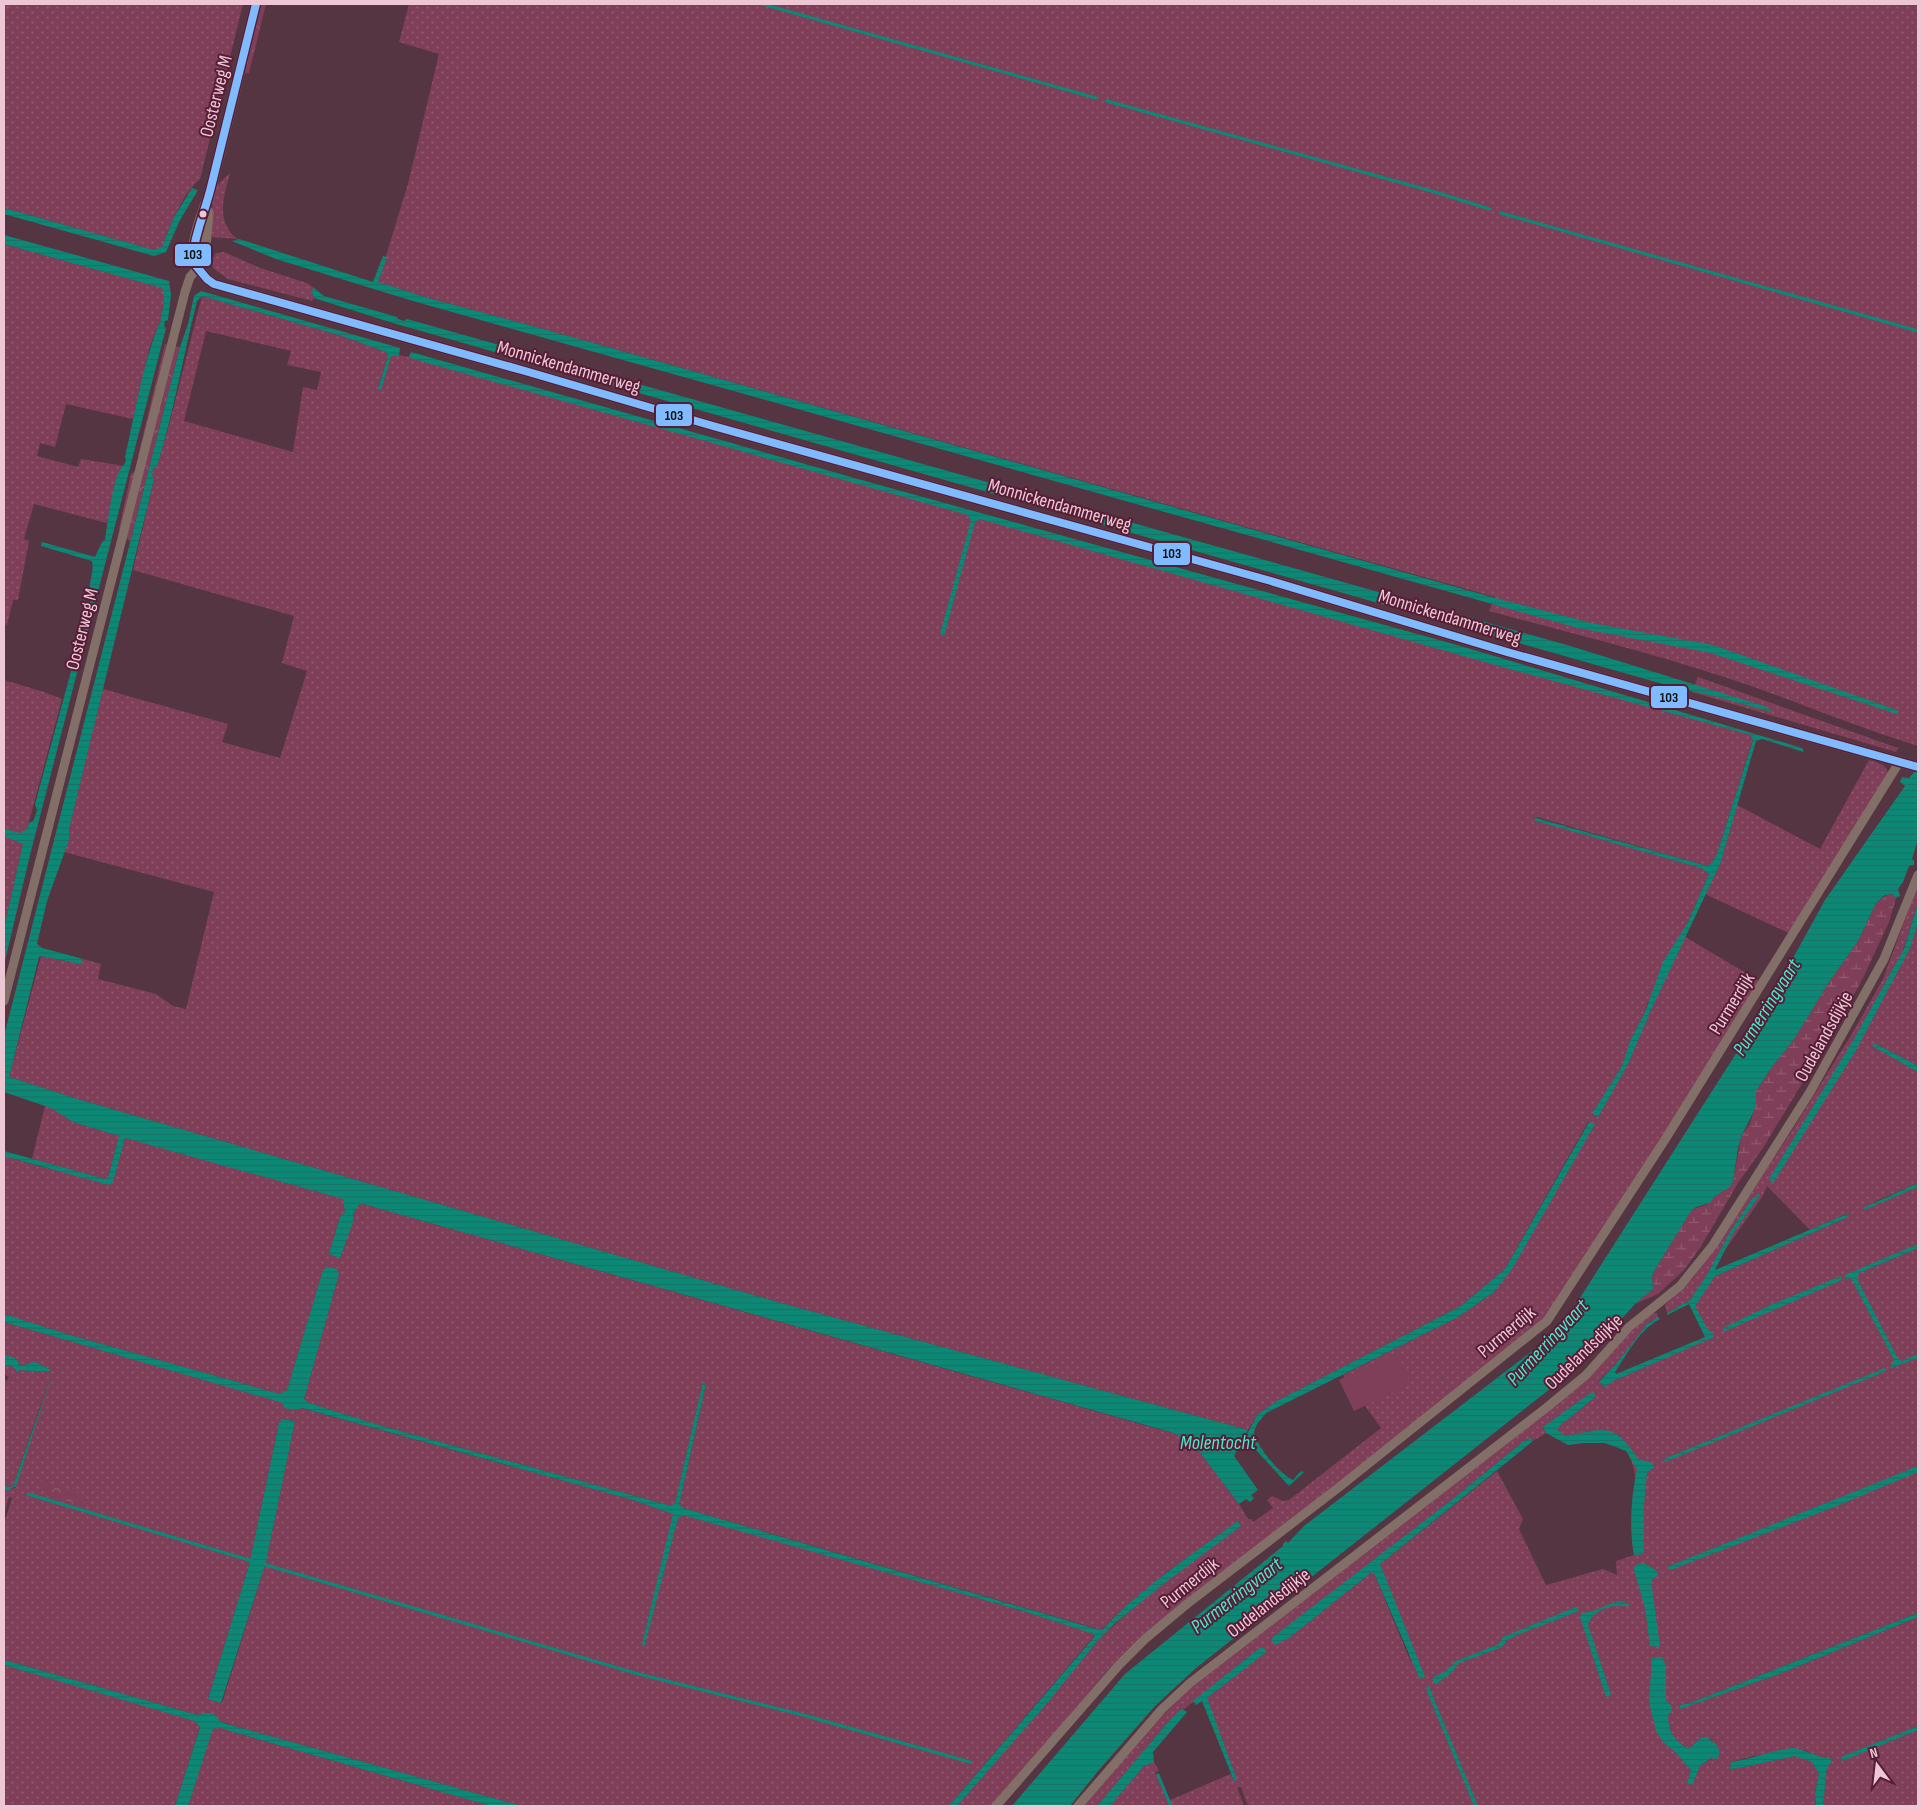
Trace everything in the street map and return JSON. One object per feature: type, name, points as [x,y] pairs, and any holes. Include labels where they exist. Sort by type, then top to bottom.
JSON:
[{"type":"street","name":"Oosterweg M","points":[[4,1002],[185,292],[190,277],[204,258],[209,196],[256,4]]},
{"type":"street","name":"Monnickendammerweg","points":[[198,268],[214,284],[524,370],[713,426],[1271,581],[1507,652],[1909,764]]},
{"type":"street","name":"Purmerdijk","points":[[996,1806],[1119,1665],[1145,1639],[1186,1604],[1338,1488],[1547,1321],[1909,764]]},
{"type":"street","name":"Oudelandsdijkje","points":[[1078,1806],[1162,1709],[1190,1683],[1546,1408],[1586,1375],[1629,1328],[1680,1286],[1714,1245],[1810,1092],[1884,959],[1918,875]]},
{"type":"green space","points":[[4,4],[243,4],[200,179],[182,202],[162,248],[154,250],[4,208]]},
{"type":"green space","points":[[252,4],[266,4],[249,73],[234,75]]},
{"type":"green space","points":[[409,4],[1918,4],[1918,746],[1722,676],[1489,611],[1495,597],[428,298],[378,282],[408,184],[439,54],[399,42]]},
{"type":"green space","points":[[230,173],[223,208],[226,224],[230,232],[237,239],[211,237],[213,189]]},
{"type":"green space","points":[[4,244],[163,288],[165,295],[160,325],[150,346],[133,419],[66,404],[55,447],[40,443],[37,456],[78,467],[81,459],[124,466],[120,470],[107,523],[34,504],[24,539],[29,541],[18,600],[13,600],[7,625],[4,624]]},
{"type":"green space","points":[[224,252],[260,268],[307,283],[314,288],[311,290],[314,298],[312,301],[228,279],[213,268],[212,262],[216,253]]},
{"type":"green space","points":[[202,296],[342,336],[386,352],[388,356],[378,388],[381,389],[391,355],[409,357],[1752,735],[1753,739],[1717,854],[1712,863],[1707,866],[1537,817],[1533,819],[1701,868],[1709,874],[1682,935],[1761,982],[1550,1312],[1532,1331],[1134,1645],[1108,1670],[992,1806],[957,1806],[1094,1645],[1146,1597],[1241,1526],[1239,1521],[1167,1572],[1101,1630],[683,1508],[679,1505],[706,1384],[703,1383],[675,1503],[671,1506],[375,1424],[309,1403],[304,1399],[339,1274],[337,1269],[323,1270],[287,1390],[280,1394],[70,1335],[4,1314],[4,1156],[42,1167],[113,1182],[125,1138],[344,1199],[345,1212],[340,1217],[329,1254],[340,1258],[355,1211],[358,1205],[363,1204],[1174,1433],[1195,1446],[1239,1504],[1248,1519],[1251,1519],[1253,1522],[1273,1508],[1267,1500],[1272,1496],[1283,1501],[1289,1500],[1381,1428],[1343,1375],[1458,1317],[1494,1292],[1595,1124],[1588,1122],[1505,1269],[1461,1306],[1277,1401],[1257,1415],[1248,1430],[788,1305],[81,1100],[9,1077],[41,956],[81,964],[83,959],[101,964],[98,979],[156,994],[173,1006],[186,1009],[214,892],[64,852],[69,840],[69,829],[103,689],[228,724],[222,742],[280,758],[307,671],[282,663],[294,616],[133,570],[154,479],[153,469],[157,466]],"holes":[[[206,331],[291,351],[287,365],[321,372],[317,390],[303,387],[293,452],[184,421]],[[1648,1001],[1654,1002],[1650,1012],[1598,1117],[1592,1115],[1623,1066],[1630,1041],[1645,1012]]]},
{"type":"green space","points":[[165,344],[180,347],[130,542],[119,529],[131,474],[145,464],[138,456]]},
{"type":"green space","points":[[1698,677],[1898,748],[1896,752],[1692,692]]},
{"type":"green space","points":[[4,680],[62,699],[23,844],[4,928],[4,836],[7,837],[4,835]]},
{"type":"green space","points":[[1869,760],[1884,766],[1888,771],[1888,775],[1791,934],[1705,894],[1720,864],[1737,805],[1820,849]]},
{"type":"green space","points":[[1918,885],[1918,903],[1902,954],[1918,917],[1918,1066],[1874,1043],[1873,1046],[1918,1072],[1918,1183],[1867,1205],[1918,1187],[1918,1244],[1859,1273],[1918,1248],[1918,1613],[1690,1703],[1680,1705],[1680,1708],[1779,1674],[1918,1617],[1918,1726],[1841,1758],[1842,1760],[1918,1730],[1918,1806],[1823,1806],[1827,1765],[1832,1762],[1830,1758],[1817,1757],[1805,1750],[1754,1756],[1731,1762],[1730,1769],[1795,1756],[1812,1762],[1819,1774],[1815,1793],[1816,1806],[1248,1806],[1241,1787],[1237,1787],[1244,1806],[1110,1806],[1144,1766],[1154,1762],[1159,1771],[1155,1772],[1168,1801],[1231,1774],[1234,1781],[1207,1698],[1265,1652],[1261,1647],[1168,1722],[1097,1806],[1084,1806],[1141,1737],[1190,1688],[1508,1439],[1652,1313],[1657,1313],[1658,1317],[1647,1324],[1616,1364],[1599,1381],[1604,1387],[1613,1381],[1704,1341],[1708,1331],[1692,1304],[1715,1276],[1848,1217],[1846,1214],[1810,1230],[1767,1186],[1762,1197],[1690,1300],[1667,1313],[1665,1305],[1693,1278],[1791,1132],[1853,1032],[1883,979]],"holes":[[[1596,1396],[1556,1429],[1566,1436],[1590,1431],[1619,1435],[1631,1460],[1635,1476],[1632,1525],[1634,1555],[1616,1561],[1617,1575],[1603,1569],[1546,1585],[1519,1529],[1523,1519],[1497,1471],[1380,1564],[1413,1667],[1373,1571],[1289,1638],[1272,1640],[1524,1441],[1531,1438],[1533,1441],[1546,1433],[1543,1428]],[[1644,1563],[1657,1571],[1658,1575],[1638,1581]],[[1661,1657],[1666,1700],[1672,1711],[1668,1715],[1669,1726],[1673,1735],[1688,1749],[1701,1738],[1711,1739],[1720,1753],[1700,1766],[1687,1783],[1691,1770],[1663,1742]]]},
{"type":"green space","points":[[1888,894],[1895,895],[1896,898],[1889,922],[1863,978],[1839,1022],[1763,1148],[1738,1183],[1700,1248],[1684,1270],[1658,1294],[1635,1304],[1653,1289],[1652,1277],[1654,1271],[1691,1211],[1708,1204],[1733,1181],[1741,1137],[1750,1123],[1756,1103],[1756,1091],[1774,1064],[1793,1041],[1829,982],[1858,941],[1876,903]]},
{"type":"green space","points":[[45,1106],[52,1108],[73,1122],[119,1136],[108,1178],[105,1179],[32,1159]]},
{"type":"green space","points":[[4,1322],[284,1403],[296,1410],[301,1408],[633,1500],[674,1514],[642,1644],[678,1517],[683,1514],[1069,1624],[1095,1635],[949,1806],[522,1806],[4,1660],[4,1524],[12,1498],[9,1497],[4,1514],[4,1490],[15,1488],[51,1375],[13,1486],[4,1486],[4,1379],[7,1381],[9,1377],[4,1374],[5,1367],[10,1365],[19,1370],[49,1372],[51,1370],[35,1362],[20,1366],[16,1359],[4,1356]],"holes":[[[283,1419],[295,1421],[266,1562],[222,1703],[208,1699],[249,1565],[279,1423]]]},
{"type":"green space","points":[[1397,1353],[1411,1384],[1354,1411],[1339,1380]]},
{"type":"green space","points":[[40,1480],[86,1495],[82,1506],[44,1494]]},
{"type":"green space","points":[[4,1665],[195,1720],[200,1726],[175,1806],[4,1806]]},
{"type":"green space","points":[[221,1726],[223,1729],[491,1806],[188,1806],[213,1729]]},
{"type":"water","points":[[192,188],[198,190],[180,220],[166,252],[154,256],[4,214],[4,208],[154,250],[162,247],[174,217]]},
{"type":"water","points":[[4,235],[169,281],[171,295],[168,320],[165,321],[164,326],[166,328],[30,855],[4,965],[4,928],[23,844],[4,836],[4,829],[20,833],[27,829],[29,823],[34,820],[37,810],[35,804],[91,598],[89,589],[93,566],[92,561],[41,546],[42,542],[95,557],[102,542],[105,540],[115,483],[117,475],[126,460],[125,457],[139,391],[152,342],[160,325],[164,297],[162,288],[4,244]]},
{"type":"water","points":[[239,239],[373,282],[383,256],[387,257],[378,282],[428,298],[1495,598],[1591,623],[1713,645],[1899,711],[1897,714],[1711,653],[1578,628],[413,301],[276,259],[232,241]]},
{"type":"water","points":[[314,288],[324,296],[397,317],[404,321],[407,319],[1567,645],[1767,707],[1772,712],[1677,688],[393,323],[314,298],[311,290]]},
{"type":"water","name":"Molentocht","points":[[201,291],[400,348],[399,355],[391,356],[381,390],[378,389],[388,356],[386,352],[342,336],[202,296],[197,301],[168,425],[157,466],[153,469],[154,479],[69,829],[69,840],[47,901],[37,944],[42,948],[83,959],[81,964],[39,957],[9,1077],[81,1100],[788,1305],[1248,1430],[1234,1456],[1258,1490],[1251,1495],[1254,1498],[1250,1502],[1246,1499],[1239,1504],[1195,1446],[1174,1433],[363,1204],[358,1205],[353,1215],[353,1222],[340,1258],[329,1254],[340,1217],[345,1212],[343,1199],[125,1138],[113,1182],[109,1185],[4,1156],[4,1151],[105,1179],[108,1178],[119,1136],[73,1122],[51,1108],[4,1092],[4,1036],[180,347],[188,324],[194,296]]},
{"type":"water","points":[[411,352],[858,479],[1457,645],[1802,748],[1804,752],[1762,739],[1756,741],[1720,864],[1650,1012],[1628,1064],[1598,1117],[1592,1114],[1622,1066],[1630,1041],[1645,1012],[1663,962],[1688,922],[1709,874],[1701,868],[1533,820],[1536,818],[1707,866],[1712,863],[1717,854],[1753,740],[1751,735],[1499,666],[980,519],[975,522],[944,636],[940,634],[971,520],[968,515],[417,360],[409,357]]},
{"type":"water","name":"Purmerringvaart","points":[[1918,768],[1918,839],[1912,859],[1914,865],[1909,866],[1898,889],[1900,896],[1896,898],[1892,894],[1885,895],[1876,903],[1858,941],[1829,982],[1793,1041],[1774,1064],[1756,1091],[1756,1103],[1741,1137],[1733,1181],[1730,1187],[1715,1196],[1710,1203],[1696,1207],[1691,1211],[1654,1271],[1652,1277],[1653,1289],[1635,1304],[1579,1366],[1196,1668],[1155,1706],[1070,1806],[1012,1806],[1125,1674],[1283,1546],[1286,1541],[1288,1543],[1304,1526],[1531,1352],[1562,1326],[1769,1002],[1825,900],[1905,786],[1900,782],[1902,777],[1909,778]]},
{"type":"water","points":[[1918,903],[1918,922],[1910,948],[1856,1050],[1773,1183],[1769,1179],[1854,1039],[1904,949]]},
{"type":"water","points":[[1874,1043],[1918,1066],[1918,1072],[1872,1046]]},
{"type":"water","points":[[1589,1122],[1595,1124],[1512,1269],[1494,1292],[1458,1317],[1266,1413],[1257,1424],[1254,1432],[1259,1445],[1269,1459],[1293,1480],[1301,1471],[1304,1472],[1289,1486],[1245,1438],[1257,1415],[1277,1401],[1461,1306],[1505,1269]]},
{"type":"water","points":[[1918,1183],[1918,1187],[1864,1210],[1863,1208]]},
{"type":"water","points":[[1758,1194],[1760,1195],[1734,1232],[1715,1270],[1847,1214],[1848,1217],[1715,1276],[1695,1306],[1714,1337],[1613,1381],[1605,1387],[1599,1382],[1616,1364],[1647,1324],[1658,1317],[1660,1319],[1646,1329],[1635,1342],[1615,1372],[1616,1374],[1705,1337],[1689,1304],[1667,1315],[1667,1313],[1690,1300],[1707,1275],[1730,1232],[1752,1199]]},
{"type":"water","points":[[1918,1244],[1918,1248],[1859,1273],[1857,1279],[1898,1359],[1902,1361],[1918,1354],[1918,1358],[1891,1368],[1890,1365],[1894,1363],[1893,1358],[1851,1278],[1846,1279],[1845,1275]]},
{"type":"water","points":[[328,1267],[337,1269],[339,1274],[304,1399],[309,1403],[375,1424],[671,1506],[675,1503],[703,1382],[706,1384],[679,1505],[683,1508],[1096,1629],[1102,1630],[1150,1586],[1238,1521],[1241,1526],[1115,1623],[1094,1645],[1048,1702],[957,1806],[949,1806],[1095,1636],[1094,1634],[1023,1611],[683,1515],[678,1518],[644,1647],[642,1644],[673,1514],[633,1500],[302,1408],[296,1410],[284,1408],[283,1403],[4,1322],[4,1314],[70,1335],[280,1394],[287,1390],[323,1270]]},
{"type":"water","points":[[1841,1276],[1842,1280],[1723,1332],[1723,1328],[1771,1305]]},
{"type":"water","points":[[4,1356],[14,1358],[20,1366],[35,1362],[51,1370],[49,1372],[19,1370],[16,1373],[17,1370],[10,1365],[5,1367],[4,1373]]},
{"type":"water","points":[[1885,1368],[1886,1371],[1665,1462],[1664,1459]]},
{"type":"water","points":[[53,1372],[16,1486],[6,1491],[4,1486],[13,1486]]},
{"type":"water","points":[[1592,1392],[1596,1396],[1556,1429],[1566,1436],[1591,1431],[1608,1431],[1623,1439],[1638,1459],[1652,1463],[1654,1468],[1647,1472],[1644,1505],[1644,1554],[1634,1555],[1631,1512],[1637,1469],[1626,1451],[1605,1443],[1568,1445],[1546,1433],[1543,1427]]},
{"type":"water","points":[[282,1419],[295,1421],[266,1562],[221,1703],[208,1699],[249,1565],[279,1423]]},
{"type":"water","points":[[1531,1438],[1533,1441],[1380,1564],[1425,1677],[1420,1679],[1373,1571],[1289,1638],[1275,1645],[1271,1640],[1449,1502],[1524,1441]]},
{"type":"water","points":[[1918,1466],[1918,1472],[1839,1505],[1670,1570],[1667,1567]]},
{"type":"water","points":[[1644,1563],[1657,1571],[1658,1575],[1651,1581],[1660,1647],[1650,1646],[1645,1608],[1634,1570],[1635,1565]]},
{"type":"water","points":[[1620,1601],[1629,1604],[1629,1606],[1612,1606],[1603,1609],[1592,1617],[1588,1625],[1611,1695],[1606,1697],[1580,1617],[1582,1613]]},
{"type":"water","points":[[1576,1607],[1580,1610],[1507,1640],[1502,1647],[1459,1663],[1451,1673],[1435,1685],[1432,1678],[1446,1671],[1456,1661],[1499,1644],[1503,1637]]},
{"type":"water","points":[[1918,1613],[1918,1617],[1779,1674],[1680,1709],[1680,1705],[1690,1703]]},
{"type":"water","points":[[1261,1647],[1266,1652],[1207,1698],[1237,1780],[1234,1781],[1202,1701],[1196,1705],[1193,1701]]},
{"type":"water","points":[[1662,1657],[1666,1666],[1666,1700],[1672,1707],[1672,1711],[1668,1715],[1669,1726],[1673,1735],[1688,1749],[1701,1738],[1707,1737],[1717,1745],[1720,1753],[1717,1759],[1711,1758],[1700,1766],[1692,1785],[1687,1783],[1691,1770],[1663,1742],[1656,1731],[1649,1702],[1652,1658]]},
{"type":"water","points":[[4,1660],[197,1715],[207,1713],[216,1715],[217,1718],[228,1725],[522,1806],[491,1806],[221,1727],[213,1729],[188,1806],[175,1806],[200,1727],[195,1721],[4,1665]]},
{"type":"water","points":[[1429,1685],[1478,1806],[1474,1806],[1426,1689]]},
{"type":"water","points":[[1182,1709],[1187,1712],[1153,1752],[1154,1762],[1144,1766],[1110,1806],[1097,1806],[1168,1722]]},
{"type":"water","points":[[1918,1726],[1918,1730],[1842,1761],[1841,1757]]},
{"type":"water","points":[[1793,1748],[1820,1757],[1830,1758],[1832,1762],[1827,1766],[1823,1806],[1816,1806],[1815,1793],[1819,1774],[1812,1762],[1795,1756],[1730,1769],[1731,1762]]},
{"type":"waterway","points":[[762,4],[1096,98]]},
{"type":"waterway","points":[[1107,101],[1490,209]]},
{"type":"waterway","points":[[1501,213],[1918,331]]},
{"type":"waterway","points":[[28,1494],[252,1561]]},
{"type":"waterway","points":[[263,1564],[635,1673],[803,1715],[970,1762]]},
{"type":"waterway","points":[[1158,1775],[1171,1806]]},
{"type":"transit line","name":"103","points":[[256,4],[211,187],[193,251],[192,261],[207,279],[214,284],[713,426],[1271,581],[1507,652],[1918,767]]}]
